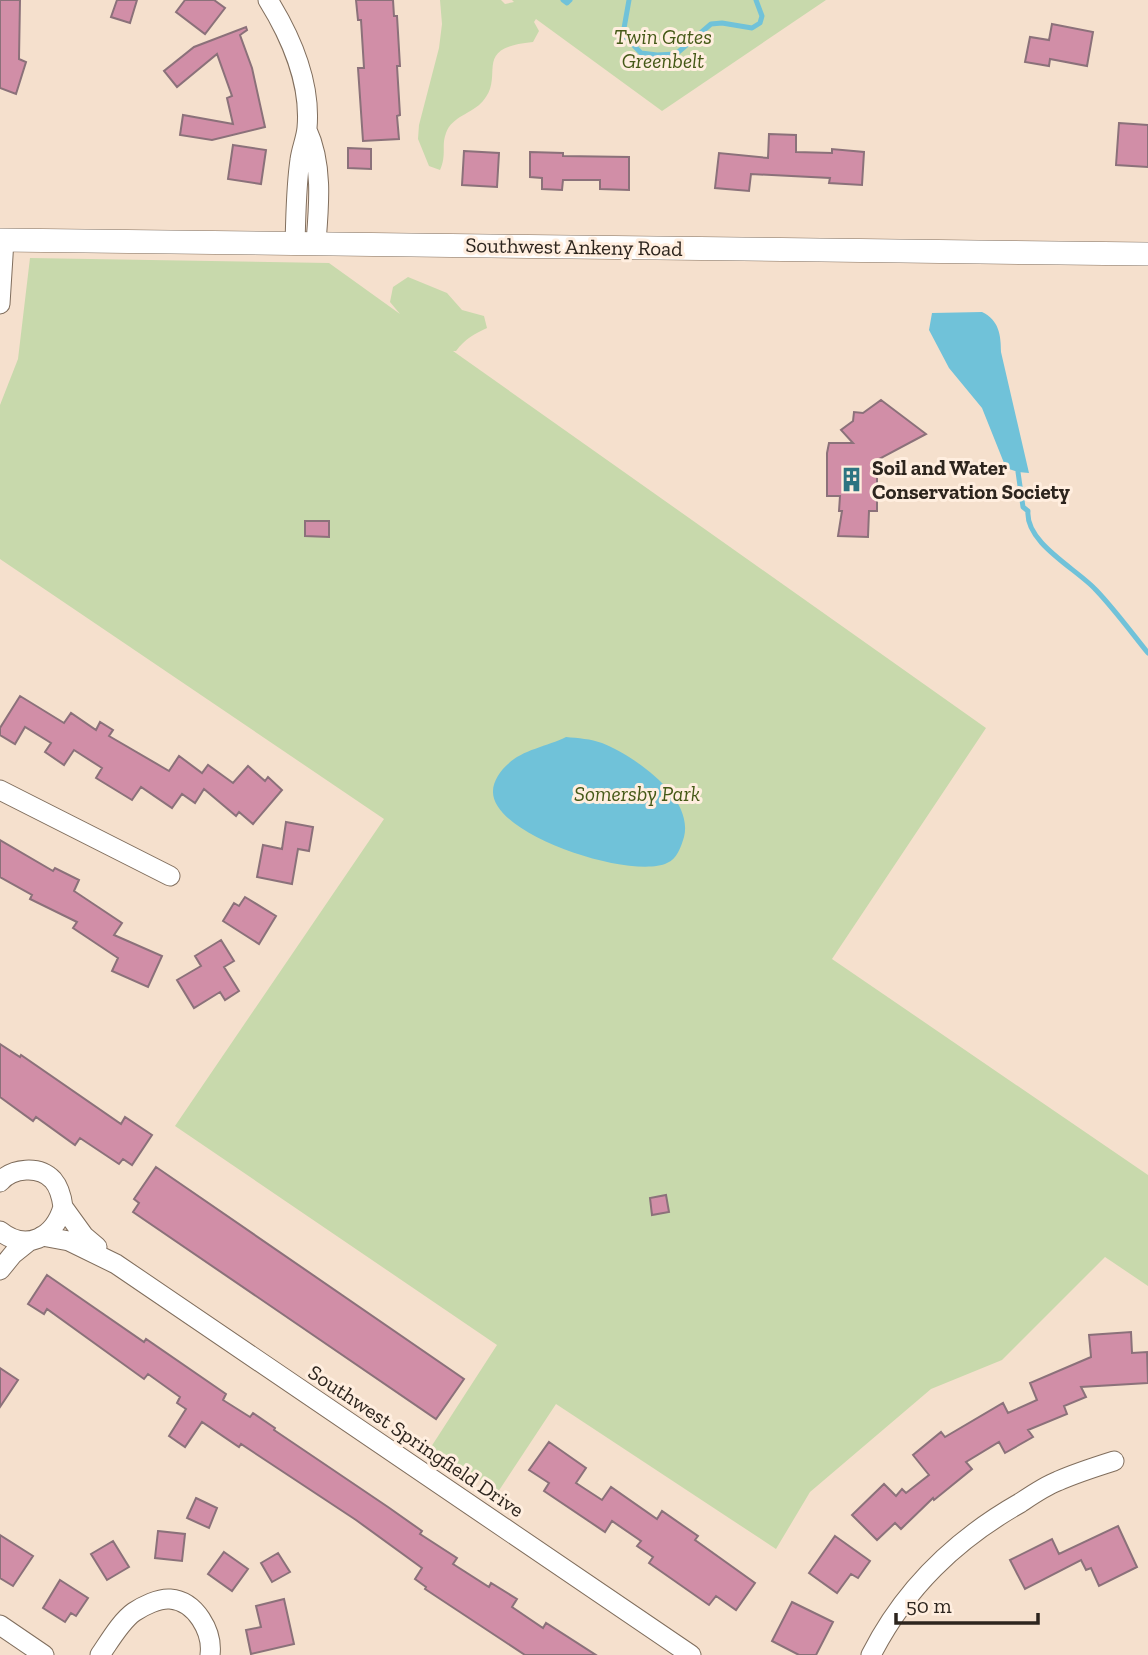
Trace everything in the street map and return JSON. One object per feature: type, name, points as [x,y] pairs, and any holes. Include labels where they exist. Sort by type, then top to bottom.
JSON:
[{"type":"street","points":[[268,0],[292,46],[302,80],[307,129],[300,160],[306,242]]},
{"type":"street","points":[[0,304],[2,240]]},
{"type":"street","name":"Southwest Ankeny Road","points":[[2,240],[1148,254]]},
{"type":"street","points":[[0,790],[170,876]]},
{"type":"street","name":"Southwest Springfield Drive","points":[[3,1176],[28,1170],[52,1180],[62,1197],[64,1207],[84,1236],[116,1264],[691,1655]]},
{"type":"street","points":[[0,1270],[13,1254],[55,1226],[64,1207]]},
{"type":"street","name":"Southwest Springfield Drive","points":[[0,1231],[15,1240],[69,1241],[116,1264]]},
{"type":"street","points":[[871,1655],[885,1628],[914,1587],[990,1520],[1055,1482],[1114,1461]]},
{"type":"street","points":[[100,1655],[131,1614],[150,1604],[170,1599],[187,1606],[202,1618],[209,1637],[210,1655]]},
{"type":"street","points":[[0,1625],[44,1655]]},
{"type":"green space","name":"Twin Gates Greenbelt","points":[[440,0],[501,0],[505,4],[514,2],[512,0],[826,0],[662,111],[536,19],[534,22],[539,31],[533,42],[514,45],[496,56],[492,82],[483,101],[449,127],[440,170],[429,166],[418,139],[419,125],[439,48],[442,24]]},
{"type":"green space","name":"Somersby Park","points":[[30,258],[329,263],[400,314],[390,302],[393,287],[408,277],[447,293],[462,310],[484,316],[487,328],[453,351],[986,728],[832,959],[1148,1175],[1148,1286],[1105,1257],[1002,1360],[931,1389],[810,1492],[776,1549],[556,1404],[498,1492],[431,1447],[497,1345],[175,1126],[384,819],[0,559],[0,405],[18,359]]},
{"type":"water","points":[[982,312],[992,319],[999,334],[1029,473],[1006,468],[982,408],[949,368],[929,330],[932,313]]},
{"type":"water","points":[[566,737],[602,743],[615,749],[645,768],[671,793],[685,822],[684,837],[673,859],[649,867],[596,859],[538,838],[514,823],[498,807],[493,787],[505,766],[520,755]]},
{"type":"building","points":[[0,0],[20,0],[19,59],[26,62],[16,94],[0,88]]},
{"type":"building","points":[[117,0],[137,0],[130,23],[111,17]]},
{"type":"building","points":[[185,0],[214,0],[225,8],[205,34],[176,12]]},
{"type":"building","points":[[356,0],[393,0],[394,16],[397,16],[400,66],[397,66],[399,139],[363,141],[358,68],[364,68],[361,20],[358,20]]},
{"type":"building","points":[[1052,24],[1093,32],[1087,66],[1050,59],[1049,66],[1025,62],[1030,37],[1049,40]]},
{"type":"building","points":[[246,27],[247,30],[240,35],[252,68],[265,127],[212,140],[180,135],[183,115],[233,124],[227,98],[232,96],[217,54],[177,87],[164,71],[194,47]]},
{"type":"building","points":[[1119,123],[1148,125],[1148,167],[1116,165]]},
{"type":"building","points":[[769,134],[796,135],[796,152],[832,153],[832,149],[864,152],[862,185],[829,183],[830,178],[751,174],[749,191],[715,188],[719,153],[768,158]]},
{"type":"building","points":[[233,145],[266,150],[261,184],[228,179]]},
{"type":"building","points":[[348,148],[371,149],[371,169],[348,168]]},
{"type":"building","points":[[464,151],[499,153],[497,187],[462,185]]},
{"type":"building","points":[[530,152],[563,153],[563,156],[629,157],[629,190],[600,189],[600,180],[563,180],[562,190],[542,189],[542,178],[530,177]]},
{"type":"building","name":"Soil and Water Conservation Society","points":[[881,400],[926,434],[877,460],[877,511],[869,511],[868,537],[838,536],[842,511],[839,511],[840,496],[827,496],[829,443],[853,443],[841,430],[853,421],[854,412],[863,413]]},
{"type":"building","points":[[305,521],[329,521],[329,537],[305,536]]},
{"type":"building","points":[[20,696],[64,723],[71,713],[96,730],[100,722],[113,730],[109,736],[169,771],[179,756],[202,773],[208,765],[233,783],[248,766],[265,781],[268,777],[282,790],[253,824],[239,812],[236,816],[204,789],[195,803],[182,794],[172,808],[141,787],[132,800],[96,778],[102,768],[74,750],[64,765],[45,752],[51,743],[25,727],[15,744],[0,735],[0,728]]},
{"type":"building","points":[[286,822],[313,827],[309,851],[298,849],[292,884],[257,877],[263,845],[282,849]]},
{"type":"building","points":[[0,840],[53,871],[55,868],[79,880],[74,891],[122,923],[114,935],[162,956],[148,987],[112,971],[118,958],[73,928],[77,922],[30,899],[32,895],[0,877]]},
{"type":"building","points":[[245,897],[276,916],[259,944],[223,921],[234,903],[239,906]]},
{"type":"building","points":[[221,940],[234,961],[224,967],[239,991],[225,1000],[220,992],[194,1008],[177,980],[201,966],[195,956]]},
{"type":"building","points":[[0,1044],[20,1057],[21,1055],[121,1124],[125,1117],[152,1135],[132,1165],[123,1159],[119,1164],[80,1138],[75,1145],[36,1117],[33,1121],[0,1097]]},
{"type":"building","points":[[156,1167],[464,1379],[436,1419],[133,1212],[139,1203],[134,1199]]},
{"type":"building","points":[[666,1195],[669,1212],[652,1215],[650,1198]]},
{"type":"building","points":[[47,1275],[226,1394],[223,1400],[250,1417],[253,1413],[422,1531],[420,1534],[457,1558],[453,1564],[489,1587],[491,1583],[517,1599],[512,1607],[543,1628],[546,1623],[596,1655],[525,1655],[425,1589],[426,1587],[415,1579],[422,1568],[356,1520],[241,1444],[239,1447],[202,1422],[185,1447],[169,1436],[186,1409],[177,1403],[180,1397],[148,1374],[144,1379],[47,1309],[44,1314],[28,1304]]},
{"type":"building","points":[[1131,1332],[1132,1353],[1147,1352],[1148,1383],[1081,1387],[1086,1397],[1064,1406],[1067,1414],[1028,1430],[1033,1437],[1005,1453],[999,1442],[966,1462],[972,1469],[934,1500],[933,1498],[901,1529],[895,1523],[877,1540],[852,1515],[884,1484],[896,1496],[902,1489],[906,1493],[929,1475],[913,1455],[941,1432],[945,1437],[1003,1403],[1008,1413],[1037,1400],[1030,1383],[1091,1357],[1089,1335]]},
{"type":"building","points":[[0,1368],[18,1380],[0,1407]]},
{"type":"building","points":[[549,1442],[586,1468],[576,1483],[602,1500],[611,1487],[657,1519],[662,1511],[698,1536],[695,1540],[755,1583],[736,1610],[716,1596],[709,1605],[649,1563],[653,1557],[637,1546],[641,1541],[612,1521],[605,1532],[544,1491],[549,1483],[529,1470]]},
{"type":"building","points":[[196,1498],[217,1508],[209,1528],[187,1518]]},
{"type":"building","points":[[1118,1526],[1137,1567],[1099,1586],[1091,1568],[1086,1570],[1081,1560],[1025,1589],[1010,1560],[1052,1539],[1059,1554]]},
{"type":"building","points":[[158,1531],[185,1534],[182,1561],[155,1558]]},
{"type":"building","points":[[0,1535],[33,1556],[13,1586],[0,1578]]},
{"type":"building","points":[[835,1536],[870,1561],[858,1578],[851,1574],[837,1593],[809,1573]]},
{"type":"building","points":[[113,1541],[129,1567],[107,1580],[91,1554]]},
{"type":"building","points":[[224,1552],[248,1569],[232,1591],[208,1574]]},
{"type":"building","points":[[278,1553],[290,1572],[272,1582],[261,1563]]},
{"type":"building","points":[[60,1580],[88,1598],[76,1616],[71,1613],[65,1622],[43,1608]]},
{"type":"building","points":[[284,1599],[294,1644],[251,1654],[246,1630],[261,1627],[256,1606]]},
{"type":"building","points":[[792,1602],[833,1622],[816,1655],[799,1655],[772,1641]]},
{"type":"waterway","points":[[563,0],[567,3],[570,0]]},
{"type":"waterway","points":[[629,0],[623,34],[641,53],[657,55],[676,54],[711,24],[752,28],[760,23],[762,16],[756,0]]},
{"type":"waterway","points":[[1018,472],[1023,507],[1028,511],[1029,523],[1035,534],[1043,545],[1096,590],[1148,653]]},
{"type":"place","name":"Soil and Water Conservation Society","points":[[852,480]]}]
